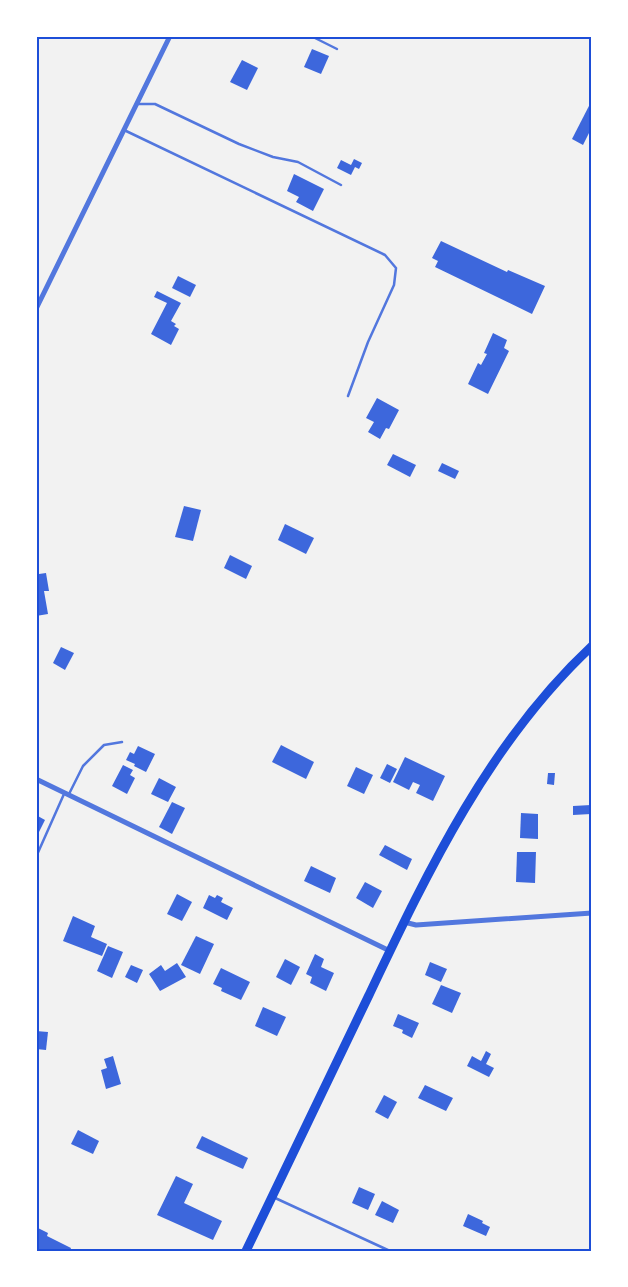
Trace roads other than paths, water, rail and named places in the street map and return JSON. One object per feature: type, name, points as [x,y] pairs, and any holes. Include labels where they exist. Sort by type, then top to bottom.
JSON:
[{"type":"main road","points":[[246,1251],[404,922],[445,842],[471,798],[526,718],[592,646]]},
{"type":"street","points":[[36,309],[170,36]]},
{"type":"street","points":[[36,779],[390,951]]},
{"type":"street","points":[[404,922],[416,925],[592,913]]},
{"type":"lane","points":[[311,36],[337,49]]},
{"type":"lane","points":[[137,104],[155,104],[239,144],[273,157],[298,162],[341,185]]},
{"type":"lane","points":[[124,130],[385,256],[396,268],[394,285],[368,342],[348,396]]},
{"type":"lane","points":[[36,857],[67,793],[83,766],[104,744],[122,742]]},
{"type":"lane","points":[[272,1196],[390,1251]]}]
